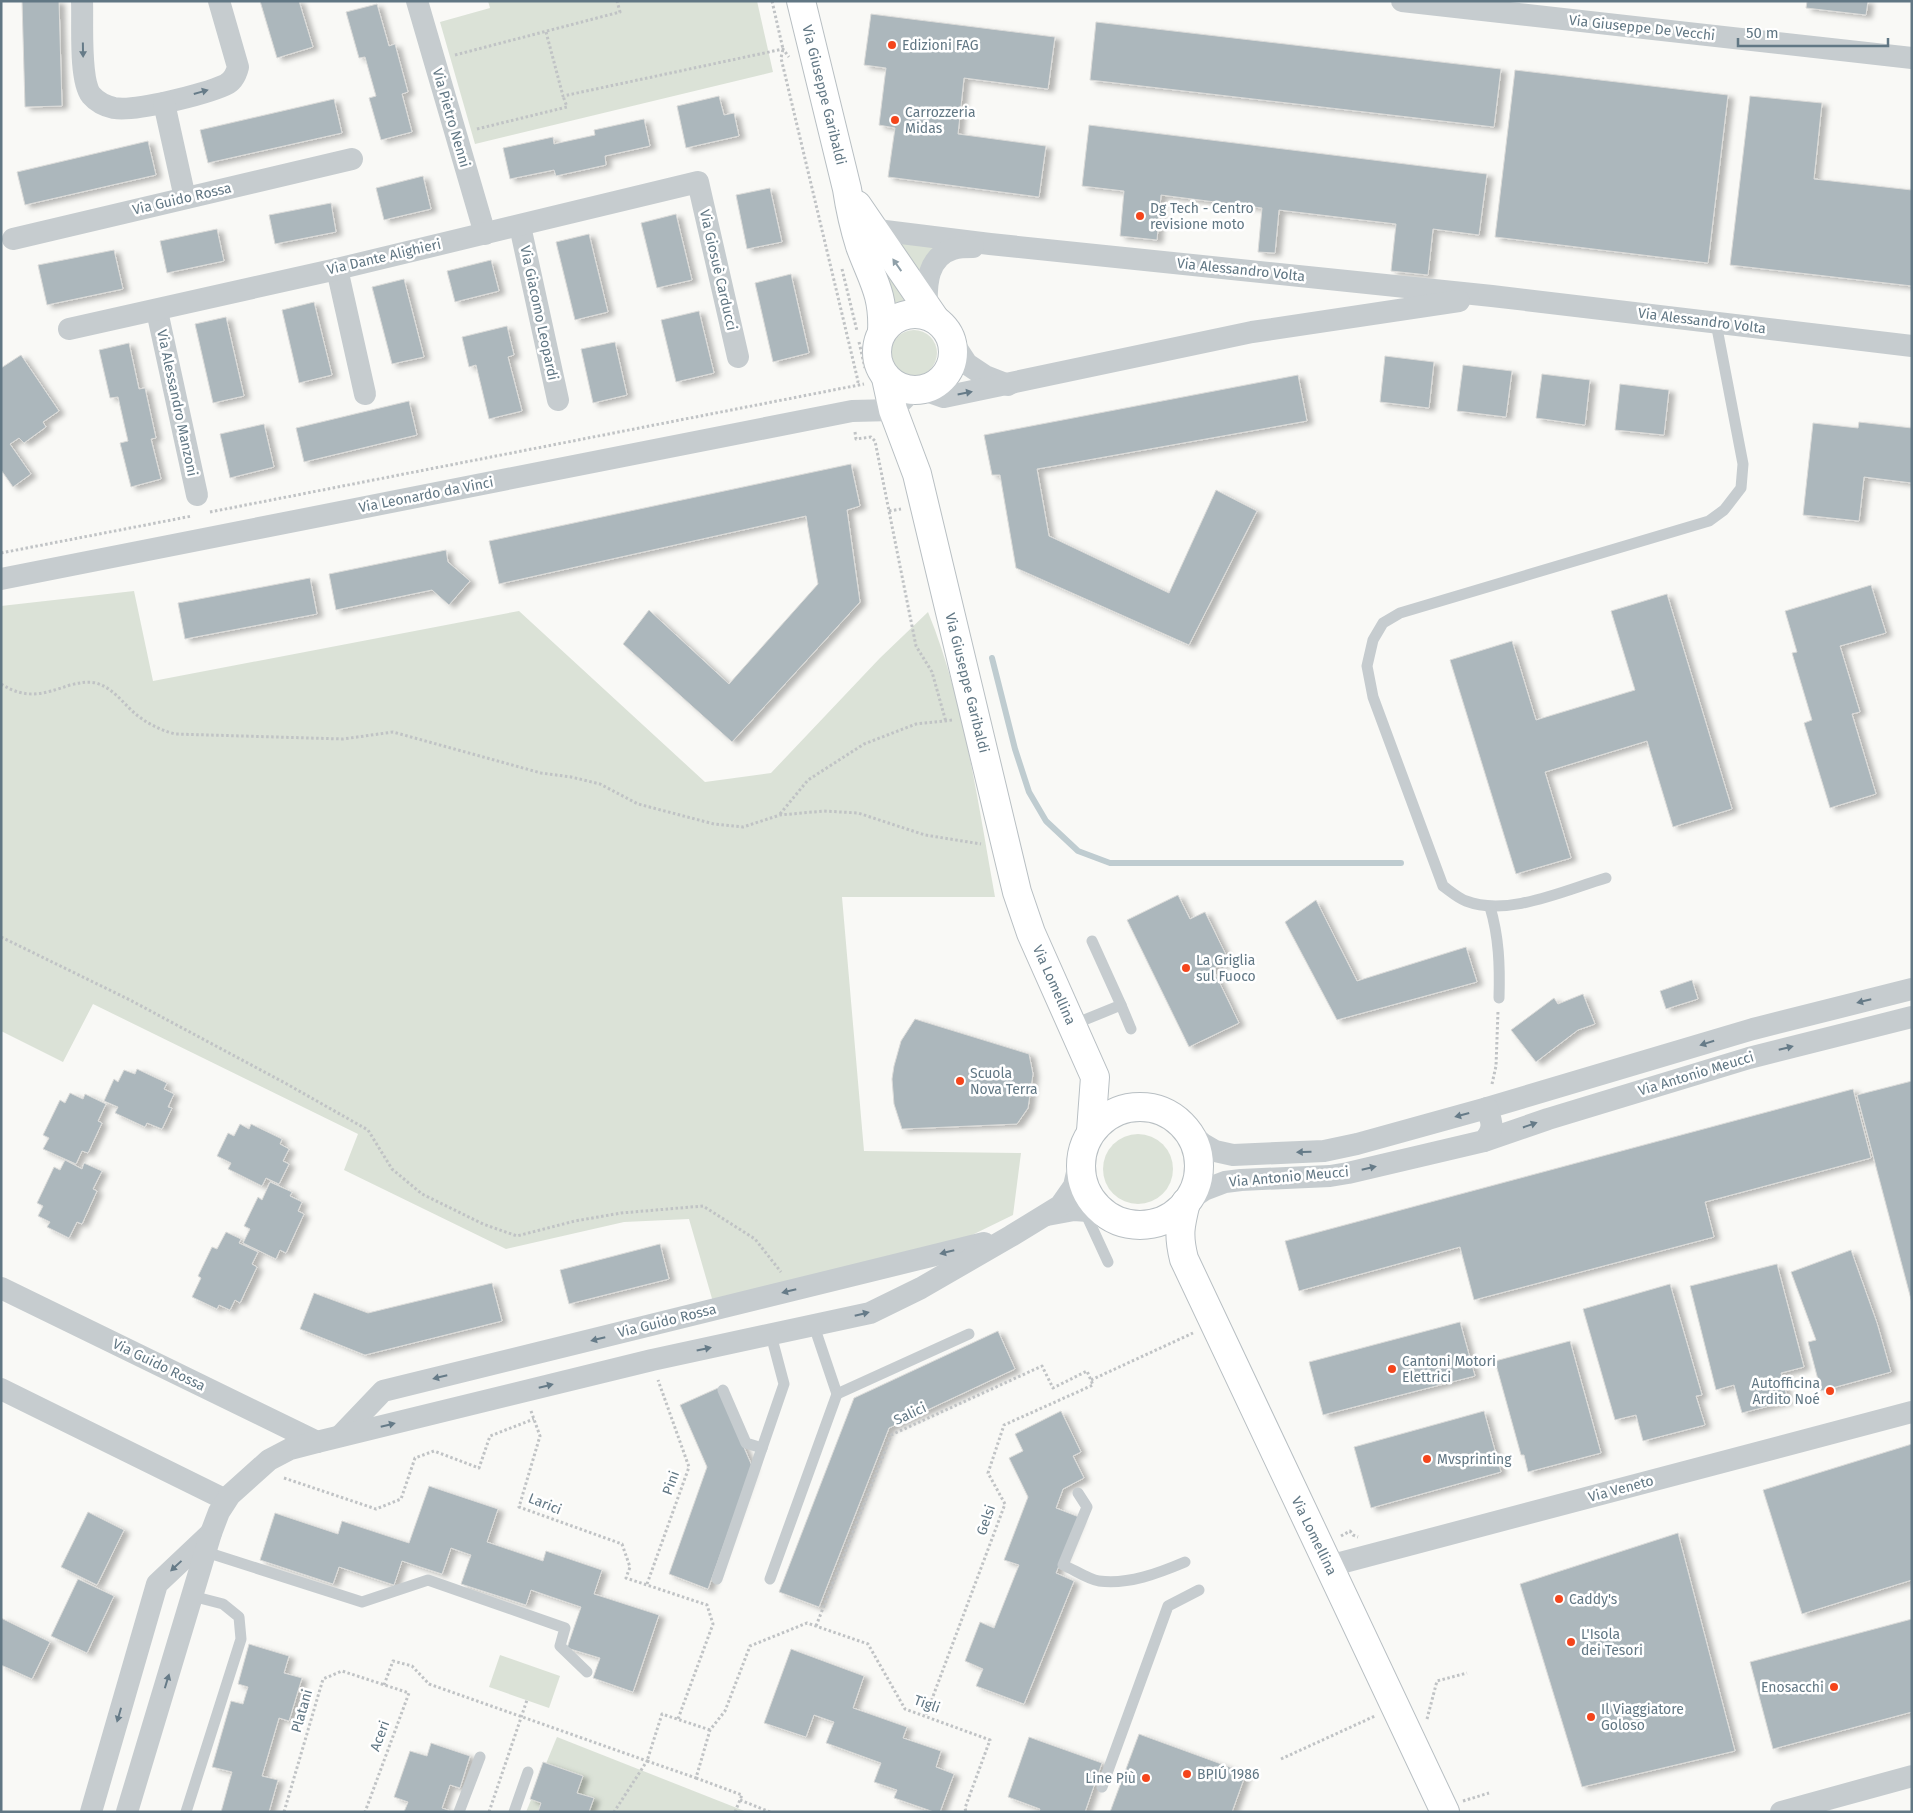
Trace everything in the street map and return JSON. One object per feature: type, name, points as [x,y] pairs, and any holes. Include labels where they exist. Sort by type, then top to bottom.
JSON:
[{"type":"main road","name":"Via Giuseppe Garibaldi","points":[[801,1],[847,189],[852,220],[880,295],[883,314],[882,332]]},
{"type":"main road","name":"Via Giuseppe Garibaldi","points":[[847,189],[931,313]]},
{"type":"main road","points":[[931,313],[948,332],[952,341],[953,359],[946,376],[936,386],[919,391],[898,387],[885,376],[878,364],[877,347],[882,332],[900,316],[931,313]]},
{"type":"main road","name":"Via Giuseppe Garibaldi","points":[[885,376],[893,410],[917,474],[1017,892]]},
{"type":"main road","name":"Via Giuseppe Garibaldi","points":[[917,474],[913,433],[919,391]]},
{"type":"main road","name":"Via Lomellina","points":[[1017,892],[1031,933],[1095,1077],[1091,1131]]},
{"type":"main road","points":[[1095,1077],[1142,1108]]},
{"type":"main road","points":[[1142,1108],[1162,1110],[1175,1117],[1189,1132],[1195,1144],[1199,1164],[1196,1184],[1186,1202],[1174,1215],[1160,1222],[1133,1225],[1093,1211],[1082,1184],[1080,1164],[1084,1143],[1091,1131],[1104,1120],[1118,1113],[1142,1108]]},
{"type":"main road","name":"Via Lomellina","points":[[1186,1202],[1179,1229],[1184,1259],[1300,1509],[1329,1566],[1445,1812]]},
{"type":"main road","name":"Via Lomellina","points":[[1133,1225],[1171,1246],[1184,1259]]},
{"type":"street","points":[[82,1],[84,77],[90,93],[100,103],[115,108],[164,102],[227,84],[236,75],[238,67],[220,1]]},
{"type":"street","name":"Via Pietro Nenni","points":[[417,1],[485,234]]},
{"type":"street","name":"Via Giuseppe De Vecchi","points":[[1402,1],[1912,58]]},
{"type":"street","points":[[164,102],[185,198]]},
{"type":"street","name":"Via Guido Rossa","points":[[13,239],[352,159]]},
{"type":"street","name":"Via Dante Alighieri","points":[[69,329],[157,311],[337,269],[698,182]]},
{"type":"street","name":"Via Giosuè Carducci","points":[[698,182],[738,357]]},
{"type":"street","name":"Via Giacomo Leopardi","points":[[520,226],[558,400]]},
{"type":"street","name":"Via Alessandro Volta","points":[[871,227],[885,231],[990,244],[1492,296],[1912,346]]},
{"type":"street","name":"Via Alessandro Volta","points":[[931,313],[926,284],[937,259],[952,250],[990,244]]},
{"type":"street","points":[[337,269],[365,394]]},
{"type":"street","name":"Via Alessandro Volta","points":[[919,391],[944,397],[1252,332],[1492,296]]},
{"type":"street","name":"Via Alessandro Manzoni","points":[[157,311],[201,507]]},
{"type":"street","points":[[952,341],[967,364],[985,376],[1008,385]]},
{"type":"street","points":[[852,411],[864,405],[875,395],[885,376]]},
{"type":"street","points":[[852,411],[893,410],[919,391]]},
{"type":"street","name":"Via Leonardo da Vinci","points":[[1,579],[852,411]]},
{"type":"street","name":"Via Antonio Meucci","points":[[1189,1132],[1215,1151],[1233,1155],[1324,1151],[1357,1144],[1487,1108],[1753,1029],[1912,989]]},
{"type":"street","name":"Via Antonio Meucci","points":[[1186,1202],[1204,1190],[1225,1182],[1330,1176],[1484,1141],[1548,1118],[1749,1058],[1912,1017]]},
{"type":"street","points":[[1484,1141],[1490,1134],[1492,1125],[1487,1108]]},
{"type":"street","name":"Via Guido Rossa","points":[[127,1812],[208,1542],[219,1512],[230,1495],[269,1460],[290,1448],[652,1360],[870,1313],[920,1288],[1012,1236],[1060,1206],[1074,1186],[1080,1164]]},
{"type":"street","name":"Via Guido Rossa","points":[[1046,1215],[1064,1211],[1093,1211]]},
{"type":"street","name":"Via Guido Rossa","points":[[340,1436],[383,1391],[1012,1236]]},
{"type":"street","name":"Via Guido Rossa","points":[[1,1288],[317,1442]]},
{"type":"street","points":[[1,1389],[226,1500]]},
{"type":"street","name":"Via Veneto","points":[[1329,1566],[1912,1412]]},
{"type":"street","name":"Via Guido Rossa","points":[[90,1812],[157,1584],[208,1542]]},
{"type":"street","points":[[1783,1812],[1912,1776]]},
{"type":"lane","points":[[1606,878],[1524,903],[1490,907],[1464,901],[1443,886],[1373,697],[1367,666],[1373,640],[1383,623],[1400,613],[1710,521],[1724,510],[1740,488],[1743,464],[1716,323]]},
{"type":"lane","points":[[1490,907],[1496,928],[1500,962],[1499,998]]},
{"type":"lane","points":[[1092,941],[1131,1029]]},
{"type":"lane","points":[[1072,1025],[1121,1005]]},
{"type":"lane","points":[[1093,1211],[1108,1262]]},
{"type":"lane","points":[[770,1579],[837,1394],[814,1326]]},
{"type":"lane","points":[[837,1394],[969,1334]]},
{"type":"lane","points":[[717,1579],[784,1384],[771,1335]]},
{"type":"lane","points":[[723,1390],[746,1443],[762,1448]]},
{"type":"lane","points":[[1078,1492],[1087,1506],[1064,1565],[1097,1582],[1129,1580],[1153,1575],[1185,1562]]},
{"type":"lane","points":[[208,1542],[362,1602],[428,1580],[565,1628],[560,1646],[587,1672]]},
{"type":"lane","points":[[1102,1787],[1168,1606],[1199,1590]]},
{"type":"lane","points":[[186,1812],[240,1639],[240,1617],[224,1604],[192,1596]]},
{"type":"lane","points":[[459,1812],[480,1757]]},
{"type":"lane","points":[[514,1812],[528,1772]]},
{"type":"path","points":[[434,60],[620,12],[617,1]]},
{"type":"path","points":[[772,1],[783,49],[781,58],[858,381],[850,398],[856,439],[871,437],[875,441],[916,646],[932,672],[946,722]]},
{"type":"path","points":[[456,134],[567,107],[546,32]]},
{"type":"path","points":[[563,96],[783,49]]},
{"type":"path","points":[[1,553],[201,507],[857,386]]},
{"type":"path","points":[[1,684],[10,690],[24,694],[40,695],[82,682],[96,683],[110,689],[137,715],[156,728],[175,734],[343,739],[393,732],[541,773],[571,776],[600,784],[638,804],[714,824],[743,827],[780,814],[824,811],[858,813],[925,835],[1007,848]]},
{"type":"path","points":[[780,814],[808,780],[864,744],[916,724],[975,718]]},
{"type":"path","points":[[1,937],[130,1000],[368,1130],[392,1169],[422,1194],[483,1224],[517,1236],[575,1221],[621,1212],[703,1206],[755,1239],[795,1290]]},
{"type":"path","points":[[1487,1108],[1496,1066],[1499,998]]},
{"type":"path","points":[[1091,1380],[1214,1323]]},
{"type":"path","name":"Pini","points":[[646,1584],[689,1467],[652,1360]]},
{"type":"path","name":"Salici","points":[[816,1626],[891,1435],[1042,1366],[1053,1388],[1087,1371],[1091,1380]]},
{"type":"path","name":"Gelsi","points":[[926,1715],[1005,1504],[988,1473],[1004,1426],[1093,1385],[1091,1380]]},
{"type":"path","name":"Larici","points":[[524,1392],[540,1436],[519,1507],[622,1544],[630,1567],[626,1578],[646,1584]]},
{"type":"path","points":[[284,1478],[376,1509],[401,1499],[415,1458],[434,1451],[479,1468],[490,1436],[534,1419]]},
{"type":"path","points":[[646,1584],[706,1605],[713,1624],[678,1719]]},
{"type":"path","points":[[696,1778],[710,1730],[725,1711],[750,1646],[807,1623],[816,1626]]},
{"type":"path","name":"Tigli","points":[[816,1626],[868,1644],[905,1709],[926,1715],[990,1740],[965,1808],[966,1812]]},
{"type":"path","points":[[384,1685],[393,1661],[412,1666],[429,1684],[742,1795],[735,1812]]},
{"type":"path","name":"Platani","points":[[284,1812],[323,1679],[342,1671],[384,1685]]},
{"type":"path","points":[[1426,1724],[1437,1681],[1467,1673]]},
{"type":"path","name":"Aceri","points":[[365,1812],[409,1693],[384,1685]]},
{"type":"path","points":[[488,1812],[527,1700]]},
{"type":"path","points":[[614,1812],[647,1762],[662,1714],[710,1730]]},
{"type":"path","points":[[1281,1758],[1376,1716]]},
{"type":"path","points":[[740,1800],[770,1812]]},
{"type":"shaded area","points":[[488,1],[757,1],[773,72],[475,144],[440,22],[490,8]]},
{"type":"shaded area","points":[[889,238],[944,244],[918,280]]},
{"type":"shaded area","points":[[866,241],[915,309],[894,313]]},
{"type":"shaded area","points":[[909,330],[919,330],[933,340],[937,353],[933,366],[927,372],[919,376],[909,376],[895,366],[891,358],[891,348],[901,334]]},
{"type":"shaded area","points":[[134,591],[153,681],[519,611],[705,782],[771,773],[880,658],[928,612],[941,646],[961,716],[995,897],[842,897],[864,1151],[1021,1153],[1013,1215],[970,1236],[713,1302],[689,1219],[624,1222],[506,1249],[344,1170],[358,1134],[93,1004],[63,1062],[1,1031],[1,606]]},
{"type":"shaded area","points":[[1138,1134],[1151,1137],[1163,1144],[1170,1156],[1173,1169],[1170,1182],[1163,1194],[1151,1201],[1138,1204],[1125,1201],[1113,1194],[1106,1182],[1103,1169],[1106,1156],[1113,1144],[1125,1137]]},
{"type":"shaded area","points":[[500,1655],[560,1676],[549,1708],[489,1687]]},
{"type":"shaded area","points":[[557,1737],[747,1812],[526,1812]]},
{"type":"building","points":[[22,1],[59,1],[62,106],[25,107]]},
{"type":"building","points":[[260,1],[299,1],[313,47],[277,58]]},
{"type":"building","points":[[1807,1],[1868,1],[1866,15],[1806,8]]},
{"type":"building","points":[[377,4],[389,46],[395,44],[408,92],[402,94],[412,132],[381,140],[369,98],[376,96],[365,57],[359,58],[346,12]]},
{"type":"building","points":[[871,14],[1055,37],[1048,89],[964,78],[958,134],[1046,146],[1039,197],[888,177],[895,128],[879,125],[886,68],[864,65]]},
{"type":"building","points":[[1096,22],[1501,69],[1494,127],[1090,80]]},
{"type":"building","points":[[1515,70],[1728,95],[1708,263],[1495,237]]},
{"type":"building","points":[[719,96],[724,115],[734,113],[739,136],[686,148],[677,106]]},
{"type":"building","points":[[1750,96],[1822,103],[1814,179],[1912,190],[1912,286],[1730,265]]},
{"type":"building","points":[[334,99],[342,133],[208,163],[200,130]]},
{"type":"building","points":[[644,119],[650,146],[605,156],[606,165],[556,176],[554,170],[510,179],[503,148],[553,137],[554,144],[595,135],[594,130]]},
{"type":"building","points":[[1089,125],[1487,174],[1479,235],[1433,229],[1428,275],[1391,271],[1396,224],[1279,210],[1275,253],[1258,252],[1262,208],[1161,195],[1157,240],[1120,236],[1124,191],[1082,186]]},
{"type":"building","points":[[148,141],[156,175],[25,205],[17,172]]},
{"type":"building","points":[[423,176],[431,209],[384,220],[376,188]]},
{"type":"building","points":[[770,188],[782,242],[747,249],[736,195]]},
{"type":"building","points":[[331,203],[336,232],[275,244],[269,215]]},
{"type":"building","points":[[676,214],[692,280],[657,288],[641,223]]},
{"type":"building","points":[[217,229],[224,261],[167,273],[160,241]]},
{"type":"building","points":[[589,234],[608,312],[575,320],[556,242]]},
{"type":"building","points":[[114,250],[123,289],[47,305],[38,265]]},
{"type":"building","points":[[491,260],[499,291],[455,302],[447,271]]},
{"type":"building","points":[[791,274],[809,353],[773,362],[755,283]]},
{"type":"building","points":[[404,279],[424,357],[392,364],[372,287]]},
{"type":"building","points":[[314,302],[332,375],[299,383],[282,310]]},
{"type":"building","points":[[699,311],[714,373],[676,382],[661,320]]},
{"type":"building","points":[[226,317],[244,396],[213,403],[195,324]]},
{"type":"building","points":[[507,326],[514,355],[508,357],[522,411],[489,419],[476,365],[469,367],[462,337]]},
{"type":"building","points":[[615,342],[627,395],[593,403],[581,349]]},
{"type":"building","points":[[129,343],[139,389],[145,388],[156,438],[151,439],[161,479],[131,487],[120,443],[128,441],[118,397],[110,398],[99,350]]},
{"type":"building","points":[[21,355],[59,411],[43,422],[46,427],[24,443],[19,438],[10,444],[31,474],[13,487],[1,470],[1,368]]},
{"type":"building","points":[[1385,356],[1434,362],[1429,408],[1380,402]]},
{"type":"building","points":[[1463,365],[1512,371],[1506,417],[1457,411]]},
{"type":"building","points":[[1542,374],[1590,380],[1585,425],[1536,418]]},
{"type":"building","points":[[1298,375],[1307,421],[1037,469],[1049,536],[1169,593],[1216,490],[1257,511],[1189,645],[1016,568],[1000,475],[992,475],[984,435]]},
{"type":"building","points":[[1620,384],[1669,390],[1664,435],[1615,430]]},
{"type":"building","points":[[409,401],[417,435],[304,462],[296,428]]},
{"type":"building","points":[[1859,422],[1912,428],[1912,483],[1864,477],[1859,521],[1803,515],[1813,423],[1858,428]]},
{"type":"building","points":[[264,424],[274,467],[230,478],[220,434]]},
{"type":"building","points":[[851,464],[860,506],[847,510],[860,602],[732,742],[623,644],[649,610],[729,684],[818,584],[806,516],[499,584],[489,541]]},
{"type":"building","points":[[446,550],[448,562],[470,581],[449,605],[432,590],[336,610],[329,574]]},
{"type":"building","points":[[310,578],[317,614],[185,639],[178,603]]},
{"type":"building","points":[[1871,585],[1886,633],[1840,646],[1860,712],[1852,714],[1876,794],[1830,808],[1804,723],[1812,720],[1792,653],[1797,652],[1785,611]]},
{"type":"building","points":[[1667,594],[1732,809],[1673,827],[1647,741],[1545,772],[1571,858],[1516,874],[1450,660],[1512,641],[1536,720],[1635,690],[1611,611]]},
{"type":"building","points":[[1178,895],[1190,919],[1205,912],[1229,961],[1213,969],[1239,1023],[1189,1047],[1127,920]]},
{"type":"building","points":[[1316,900],[1357,981],[1466,947],[1477,982],[1337,1020],[1285,922]]},
{"type":"building","points":[[1692,980],[1698,999],[1666,1009],[1660,991]]},
{"type":"building","points":[[1583,994],[1595,1024],[1578,1030],[1536,1062],[1511,1030],[1554,998],[1558,1004]]},
{"type":"building","name":"Scuola Nova Terra","points":[[915,1019],[1029,1054],[1033,1074],[1028,1108],[1017,1124],[902,1129],[894,1104],[892,1079],[901,1041]]},
{"type":"building","points":[[137,1069],[167,1083],[164,1089],[174,1094],[168,1107],[172,1108],[162,1129],[147,1123],[145,1127],[115,1113],[118,1107],[104,1101],[114,1079],[118,1082],[124,1070],[135,1074]]},
{"type":"building","points":[[1912,1081],[1912,1303],[1857,1095]]},
{"type":"building","points":[[1853,1089],[1871,1158],[1705,1202],[1714,1237],[1474,1300],[1460,1247],[1299,1291],[1285,1241]]},
{"type":"building","points":[[70,1093],[83,1099],[85,1094],[106,1104],[98,1121],[102,1123],[88,1153],[82,1151],[76,1164],[43,1149],[49,1138],[43,1135],[60,1100],[65,1103]]},
{"type":"building","points":[[240,1124],[249,1129],[251,1124],[282,1139],[280,1144],[289,1149],[283,1161],[289,1164],[279,1184],[266,1178],[262,1186],[228,1169],[231,1163],[217,1156],[228,1133],[234,1136]]},
{"type":"building","points":[[65,1160],[82,1169],[84,1163],[102,1171],[93,1189],[97,1191],[82,1224],[77,1222],[69,1238],[47,1227],[50,1222],[38,1216],[43,1206],[37,1203],[54,1167],[60,1170]]},
{"type":"building","points":[[270,1182],[292,1192],[290,1196],[302,1202],[298,1211],[304,1214],[286,1253],[280,1250],[276,1259],[243,1243],[250,1229],[244,1226],[258,1197],[262,1200]]},
{"type":"building","points":[[226,1232],[241,1239],[239,1243],[258,1252],[252,1264],[257,1267],[240,1303],[235,1300],[230,1310],[219,1305],[217,1309],[192,1297],[201,1278],[198,1276],[212,1247],[217,1249]]},
{"type":"building","points":[[660,1244],[669,1279],[569,1304],[560,1270]]},
{"type":"building","points":[[1851,1250],[1877,1323],[1891,1372],[1821,1391],[1808,1342],[1816,1340],[1791,1272]]},
{"type":"building","points":[[1777,1264],[1804,1367],[1781,1373],[1788,1401],[1742,1413],[1734,1385],[1716,1390],[1690,1286]]},
{"type":"building","points":[[492,1283],[502,1321],[365,1355],[300,1329],[314,1293],[368,1313]]},
{"type":"building","points":[[1670,1284],[1702,1395],[1696,1396],[1705,1425],[1643,1441],[1636,1415],[1615,1420],[1583,1309]]},
{"type":"building","name":"Cantoni Motori Elettrici","points":[[1460,1322],[1475,1376],[1323,1415],[1309,1362]]},
{"type":"building","points":[[998,1331],[1015,1369],[889,1428],[819,1607],[779,1592],[854,1398]]},
{"type":"building","points":[[1570,1341],[1601,1453],[1528,1472],[1524,1455],[1521,1455],[1495,1361]]},
{"type":"building","points":[[718,1388],[752,1466],[708,1589],[669,1574],[707,1467],[680,1405]]},
{"type":"building","points":[[1061,1411],[1081,1452],[1073,1456],[1084,1478],[1063,1489],[1056,1508],[1079,1517],[1056,1573],[1074,1581],[1024,1704],[976,1686],[983,1669],[965,1661],[980,1622],[994,1628],[1019,1565],[1004,1560],[1028,1497],[1009,1458],[1023,1451],[1015,1434]]},
{"type":"building","name":"Mvsprinting","points":[[1484,1411],[1501,1472],[1371,1508],[1354,1447]]},
{"type":"building","points":[[1912,1444],[1912,1580],[1802,1614],[1763,1490]]},
{"type":"building","points":[[429,1486],[498,1509],[487,1542],[543,1561],[546,1551],[602,1570],[594,1594],[659,1615],[633,1692],[593,1678],[600,1658],[567,1648],[581,1607],[531,1590],[526,1605],[461,1584],[471,1555],[451,1548],[442,1574],[402,1561],[394,1585],[339,1567],[333,1584],[260,1560],[275,1513],[338,1534],[342,1521],[409,1543]]},
{"type":"building","points":[[88,1512],[124,1530],[97,1585],[61,1567]]},
{"type":"building","points":[[1678,1533],[1735,1751],[1582,1787],[1520,1584]]},
{"type":"building","points":[[78,1579],[114,1596],[87,1653],[51,1636]]},
{"type":"building","points":[[1,1618],[50,1642],[32,1679],[1,1665]]},
{"type":"building","name":"Enosacchi","points":[[1912,1619],[1912,1712],[1773,1749],[1750,1662]]},
{"type":"building","points":[[249,1644],[289,1656],[284,1673],[302,1678],[289,1721],[279,1718],[262,1776],[278,1780],[269,1812],[221,1812],[232,1772],[212,1767],[231,1701],[243,1704],[248,1687],[238,1684]]},
{"type":"building","points":[[791,1649],[864,1676],[853,1708],[907,1727],[903,1738],[941,1751],[936,1767],[954,1774],[940,1812],[934,1812],[894,1798],[897,1790],[874,1782],[881,1763],[826,1743],[834,1722],[814,1715],[806,1737],[764,1723]]},
{"type":"building","points":[[1139,1734],[1246,1773],[1232,1812],[1110,1812]]},
{"type":"building","points":[[1029,1737],[1102,1763],[1085,1812],[1039,1812],[1040,1809],[1008,1797]]},
{"type":"building","points":[[431,1743],[470,1756],[460,1788],[450,1785],[442,1808],[453,1812],[404,1812],[408,1802],[394,1797],[410,1751],[427,1756]]},
{"type":"building","points":[[543,1762],[583,1776],[577,1793],[594,1798],[589,1812],[538,1812],[541,1803],[530,1799]]},
{"type":"waterway","points":[[992,658],[1015,749],[1029,792],[1046,821],[1078,851],[1110,863],[1401,863]]},
{"type":"place","name":"Edizioni FAG","points":[[892,45]]},
{"type":"place","name":"Carrozzeria Midas","points":[[895,120]]},
{"type":"place","name":"Dg Tech - Centro revisione moto","points":[[1140,216]]},
{"type":"place","name":"La Griglia sul Fuoco","points":[[1186,968]]},
{"type":"place","name":"Scuola Nova Terra","points":[[960,1081]]},
{"type":"place","name":"Cantoni Motori Elettrici","points":[[1392,1369]]},
{"type":"place","name":"Autofficina Ardito Noé","points":[[1830,1391]]},
{"type":"place","name":"Mvsprinting","points":[[1427,1459]]},
{"type":"place","name":"Caddy's","points":[[1559,1599]]},
{"type":"place","name":"L'Isola dei Tesori","points":[[1571,1642]]},
{"type":"place","name":"Enosacchi","points":[[1834,1687]]},
{"type":"place","name":"Il Viaggiatore Goloso","points":[[1591,1717]]},
{"type":"place","name":"BPIÚ 1986","points":[[1187,1774]]},
{"type":"place","name":"Line Più","points":[[1146,1778]]}]
